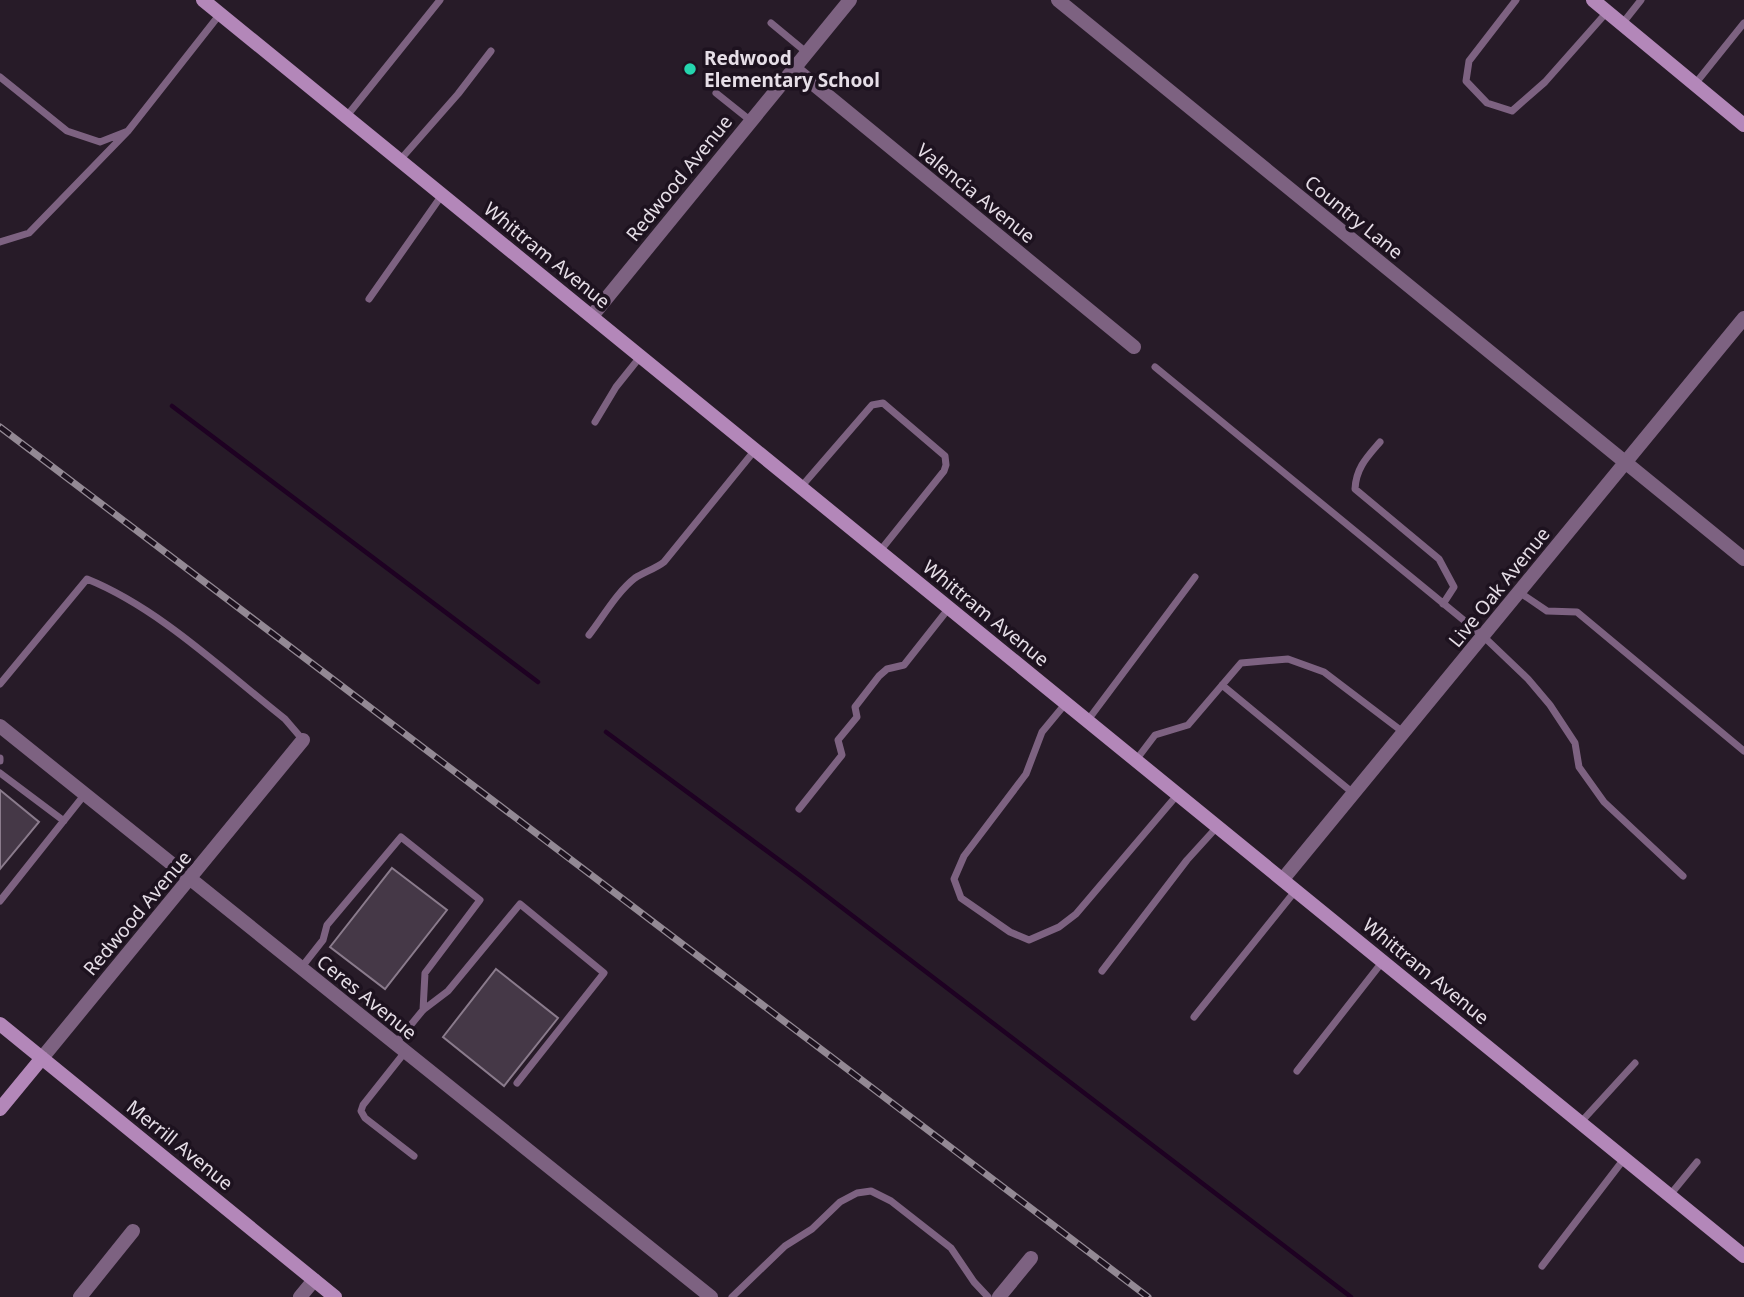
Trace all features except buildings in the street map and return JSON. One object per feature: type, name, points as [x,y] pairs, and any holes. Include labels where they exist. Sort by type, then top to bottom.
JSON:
[{"type":"street","name":"Whittram Avenue","points":[[203,0],[1744,1256]]},
{"type":"street","name":"Redwood Avenue","points":[[592,316],[849,0]]},
{"type":"street","name":"Country Lane","points":[[1058,0],[1625,464]]},
{"type":"street","points":[[1592,0],[1744,125]]},
{"type":"street","name":"Valencia Avenue","points":[[794,68],[1134,347]]},
{"type":"street","name":"Live Oak Avenue","points":[[1283,879],[1744,318]]},
{"type":"street","points":[[1625,464],[1744,559]]},
{"type":"street","name":"Ceres Avenue","points":[[0,726],[711,1297]]},
{"type":"street","name":"Redwood Avenue","points":[[0,1109],[303,740]]},
{"type":"street","name":"Merrill Avenue","points":[[0,1024],[335,1297]]},
{"type":"street","points":[[80,1297],[133,1231]]},
{"type":"street","points":[[999,1297],[1031,1258]]},
{"type":"street","points":[[300,1297],[314,1280]]},
{"type":"lane","points":[[346,117],[440,0]]},
{"type":"lane","points":[[1516,0],[1469,61],[1466,81],[1488,103],[1512,111],[1545,82],[1607,12]]},
{"type":"lane","points":[[1622,24],[1641,0]]},
{"type":"lane","points":[[0,242],[29,233],[128,131],[220,13]]},
{"type":"lane","points":[[771,23],[806,52]]},
{"type":"lane","points":[[1695,84],[1744,23]]},
{"type":"lane","points":[[400,160],[458,94],[491,51]]},
{"type":"lane","points":[[0,77],[67,131],[100,142],[128,131]]},
{"type":"lane","points":[[716,93],[751,121]]},
{"type":"lane","points":[[369,299],[442,195]]},
{"type":"lane","points":[[595,422],[616,387],[641,356]]},
{"type":"lane","points":[[1155,368],[1483,636],[1528,679],[1550,705],[1575,743],[1579,767],[1604,802],[1683,876]]},
{"type":"lane","points":[[802,487],[872,405],[883,403],[896,413],[945,456],[946,465],[880,551]]},
{"type":"lane","points":[[1380,442],[1355,475],[1355,489],[1439,559],[1454,587],[1443,604]]},
{"type":"lane","points":[[589,635],[626,587],[637,577],[656,569],[664,562],[755,449]]},
{"type":"lane","points":[[1088,720],[1195,577]]},
{"type":"lane","points":[[0,684],[87,579],[115,590],[142,606],[285,719],[303,740]]},
{"type":"lane","points":[[1519,592],[1547,611],[1577,612],[1744,751]]},
{"type":"lane","points":[[799,809],[842,755],[838,740],[857,717],[855,706],[878,676],[887,669],[904,665],[950,608]]},
{"type":"lane","points":[[1136,760],[1155,735],[1188,725],[1241,663],[1288,659],[1324,671],[1404,733]]},
{"type":"lane","points":[[1222,685],[1353,793]]},
{"type":"lane","points":[[1066,703],[1041,732],[1026,774],[964,856],[954,879],[961,898],[1010,932],[1030,940],[1076,914],[1178,794]]},
{"type":"lane","points":[[0,774],[64,821]]},
{"type":"lane","points":[[0,901],[85,794]]},
{"type":"lane","points":[[1102,971],[1187,860],[1218,826]]},
{"type":"lane","points":[[302,968],[323,940],[327,925],[401,838],[480,901],[425,973],[423,1010]]},
{"type":"lane","points":[[1194,1017],[1296,890]]},
{"type":"lane","points":[[414,1156],[365,1118],[361,1111],[363,1105],[423,1010],[448,991],[520,904],[604,973],[517,1083]]},
{"type":"lane","points":[[1297,1071],[1383,961]]},
{"type":"lane","points":[[1581,1122],[1635,1063]]},
{"type":"lane","points":[[1542,1266],[1625,1159]]},
{"type":"lane","points":[[1670,1196],[1697,1162]]},
{"type":"lane","points":[[732,1297],[785,1245],[812,1229],[840,1202],[857,1193],[871,1191],[891,1201],[951,1248],[974,1282],[988,1297]]},
{"type":"waterway","points":[[172,406],[538,682]]},
{"type":"waterway","points":[[606,732],[798,874],[1351,1297]]},
{"type":"railway","points":[[0,427],[1148,1297]]},
{"type":"place","name":"Redwood Elementary School","points":[[690,69]]}]
